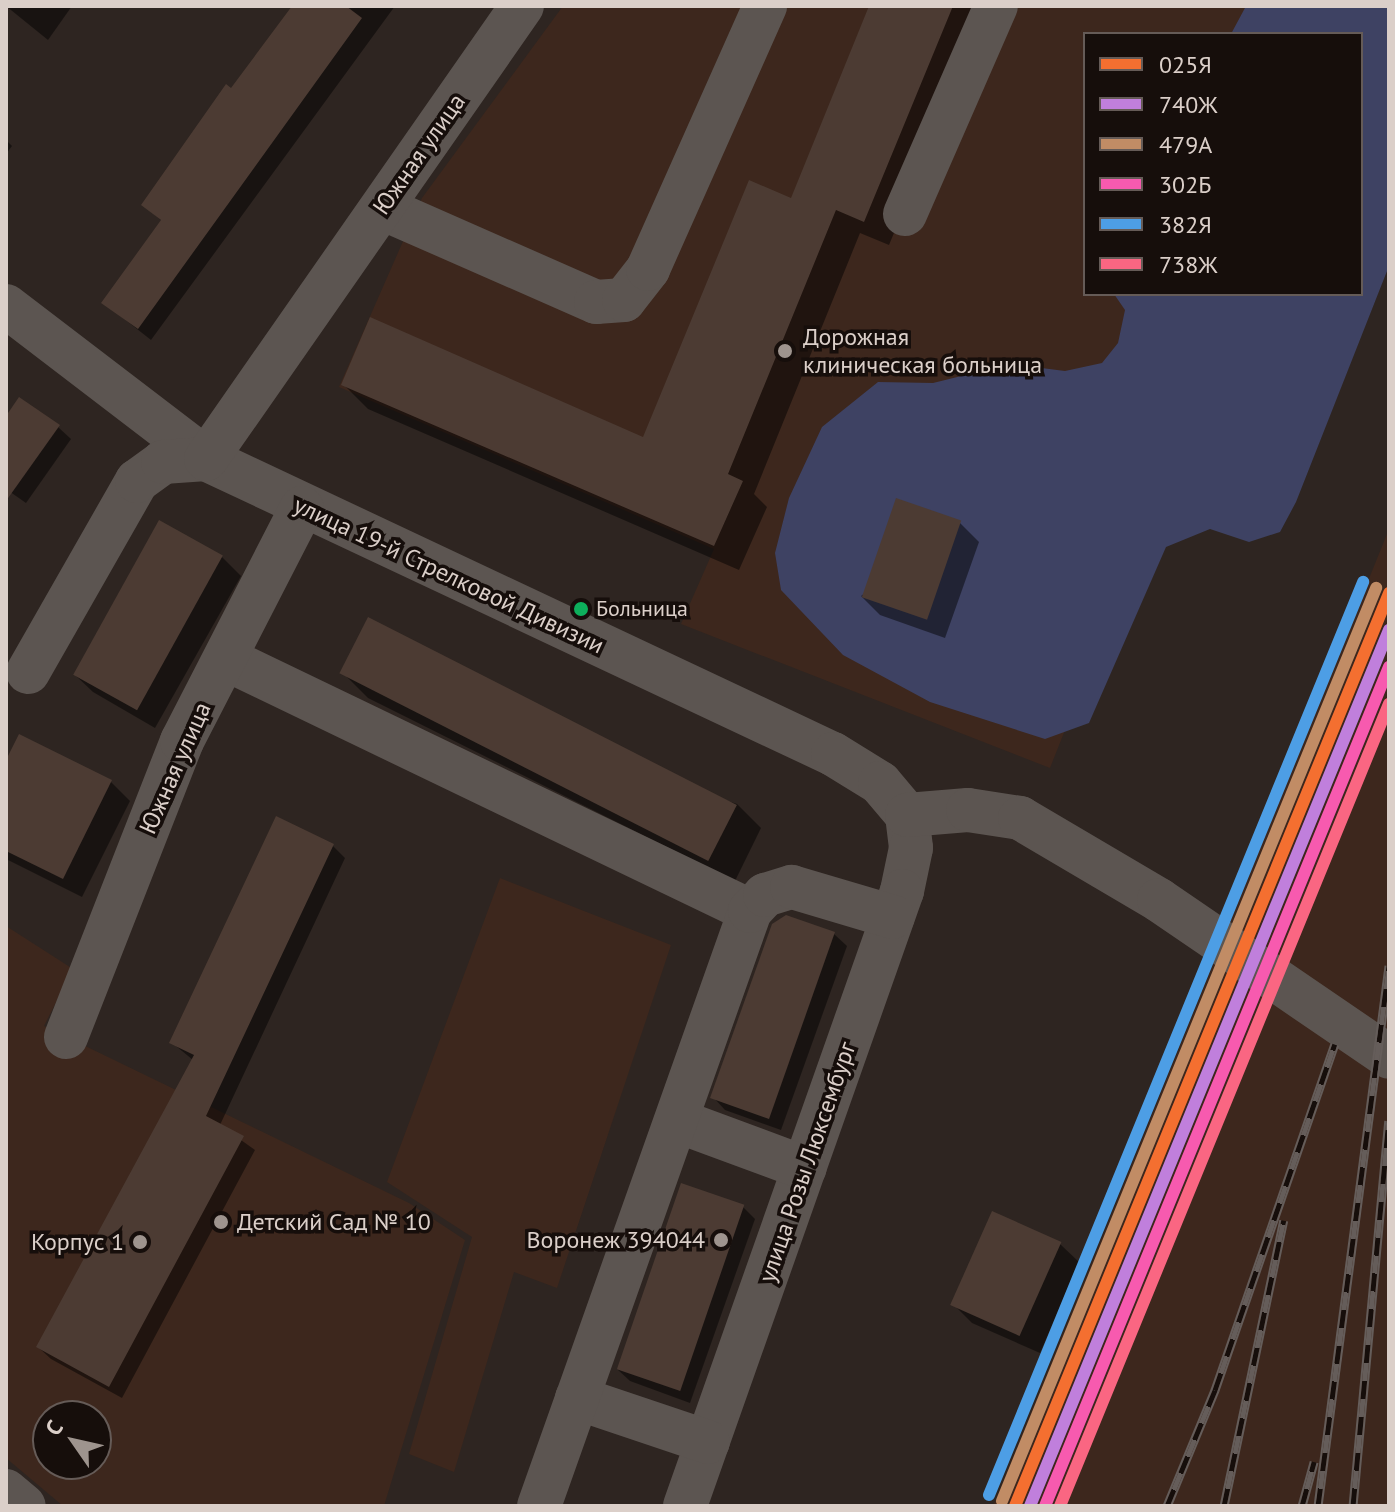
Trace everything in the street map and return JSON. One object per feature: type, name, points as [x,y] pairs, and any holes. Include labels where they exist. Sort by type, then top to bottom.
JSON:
[{"type":"street","name":"Южная улица","points":[[206,459],[522,6]]},
{"type":"street","points":[[382,208],[596,302],[624,300],[648,269],[765,6]]},
{"type":"street","points":[[905,214],[996,6]]},
{"type":"street","name":"улица 19-й Стрелковой Дивизии","points":[[6,306],[206,459],[302,508],[833,754],[880,783],[907,815]]},
{"type":"street","points":[[28,672],[137,481],[163,462],[206,459]]},
{"type":"street","name":"Южная улица","points":[[66,1037],[182,741],[302,508]]},
{"type":"street","points":[[226,659],[750,911]]},
{"type":"street","points":[[907,815],[968,810],[1020,818],[1159,900],[1389,1057]]},
{"type":"street","name":"улица Розы Люксембург","points":[[685,1506],[893,917],[911,848],[907,815]]},
{"type":"street","points":[[539,1506],[750,911],[765,895],[792,887],[893,917]]},
{"type":"street","points":[[678,1121],[805,1168]]},
{"type":"street","points":[[577,1398],[708,1442]]},
{"type":"street","points":[[6,1491],[24,1506]]},
{"type":"shaded area","name":"Дорожная клиническая больница","points":[[563,6],[1323,6],[1333,32],[1083,32],[1083,296],[1237,296],[1050,768],[681,624],[714,549],[339,387],[422,198]]},
{"type":"shaded area","points":[[1246,6],[1389,6],[1389,266],[1296,502],[1280,532],[1249,542],[1210,529],[1166,547],[1089,723],[1045,739],[930,702],[843,655],[781,590],[775,553],[789,498],[822,427],[878,382],[933,383],[1010,364],[1065,371],[1102,363],[1118,343],[1125,310],[1115,296],[1363,296],[1363,32],[1232,32]]},
{"type":"shaded area","points":[[1389,529],[1389,1506],[993,1506],[1212,967]]},
{"type":"shaded area","points":[[500,878],[671,945],[557,1288],[514,1272],[454,1472],[409,1454],[472,1237],[387,1182]]},
{"type":"shaded area","name":"Детский Сад № 10","points":[[6,926],[73,969],[44,1026],[409,1203],[465,1240],[384,1506],[63,1506],[32,1480],[112,1480],[112,1400],[32,1400],[32,1480],[6,1458]]},
{"type":"building","points":[[292,6],[346,6],[362,18],[138,329],[101,303],[161,220],[141,205],[226,84],[231,88]]},
{"type":"building","points":[[869,6],[953,6],[864,222],[836,210],[728,474],[743,481],[714,546],[341,385],[370,317],[643,437],[749,180],[791,198]]},
{"type":"building","points":[[19,397],[60,425],[6,501],[6,416]]},
{"type":"building","points":[[896,498],[961,520],[927,620],[862,597]]},
{"type":"building","points":[[159,520],[223,555],[137,710],[73,675]]},
{"type":"building","points":[[368,617],[737,805],[708,861],[339,673]]},
{"type":"building","points":[[19,734],[112,780],[63,879],[6,851],[6,760]]},
{"type":"building","points":[[276,816],[334,844],[206,1116],[244,1136],[109,1387],[36,1347],[194,1055],[169,1043]]},
{"type":"building","points":[[786,915],[835,932],[769,1119],[710,1098],[772,924]]},
{"type":"building","points":[[681,1183],[744,1205],[680,1391],[617,1369]]},
{"type":"building","points":[[992,1211],[1061,1242],[1020,1336],[950,1305]]},
{"type":"railway","points":[[1318,1506],[1389,966]]},
{"type":"railway","points":[[1167,1506],[1215,1390],[1335,1044]]},
{"type":"railway","points":[[1353,1506],[1389,1121]]},
{"type":"railway","points":[[1224,1506],[1284,1220]]},
{"type":"railway","points":[[1302,1506],[1314,1462]]},
{"type":"transit line","name":"382Я","points":[[989,1495],[1363,582]]},
{"type":"transit line","name":"479А","points":[[1002,1501],[1376,588]]},
{"type":"transit line","name":"025Я","points":[[1015,1506],[1389,593]]},
{"type":"transit line","name":"740Ж","points":[[1030,1506],[1389,630]]},
{"type":"transit line","name":"302Б","points":[[1045,1506],[1389,667]]},
{"type":"transit line","name":"738Ж","points":[[1060,1506],[1389,704]]},
{"type":"place","name":"Дорожная клиническая больница","points":[[785,351]]},
{"type":"place","name":"Больница","points":[[581,609]]},
{"type":"place","name":"Детский Сад № 10","points":[[221,1222]]},
{"type":"place","name":"Воронеж 394044","points":[[721,1240]]},
{"type":"place","name":"Корпус 1","points":[[140,1242]]}]
